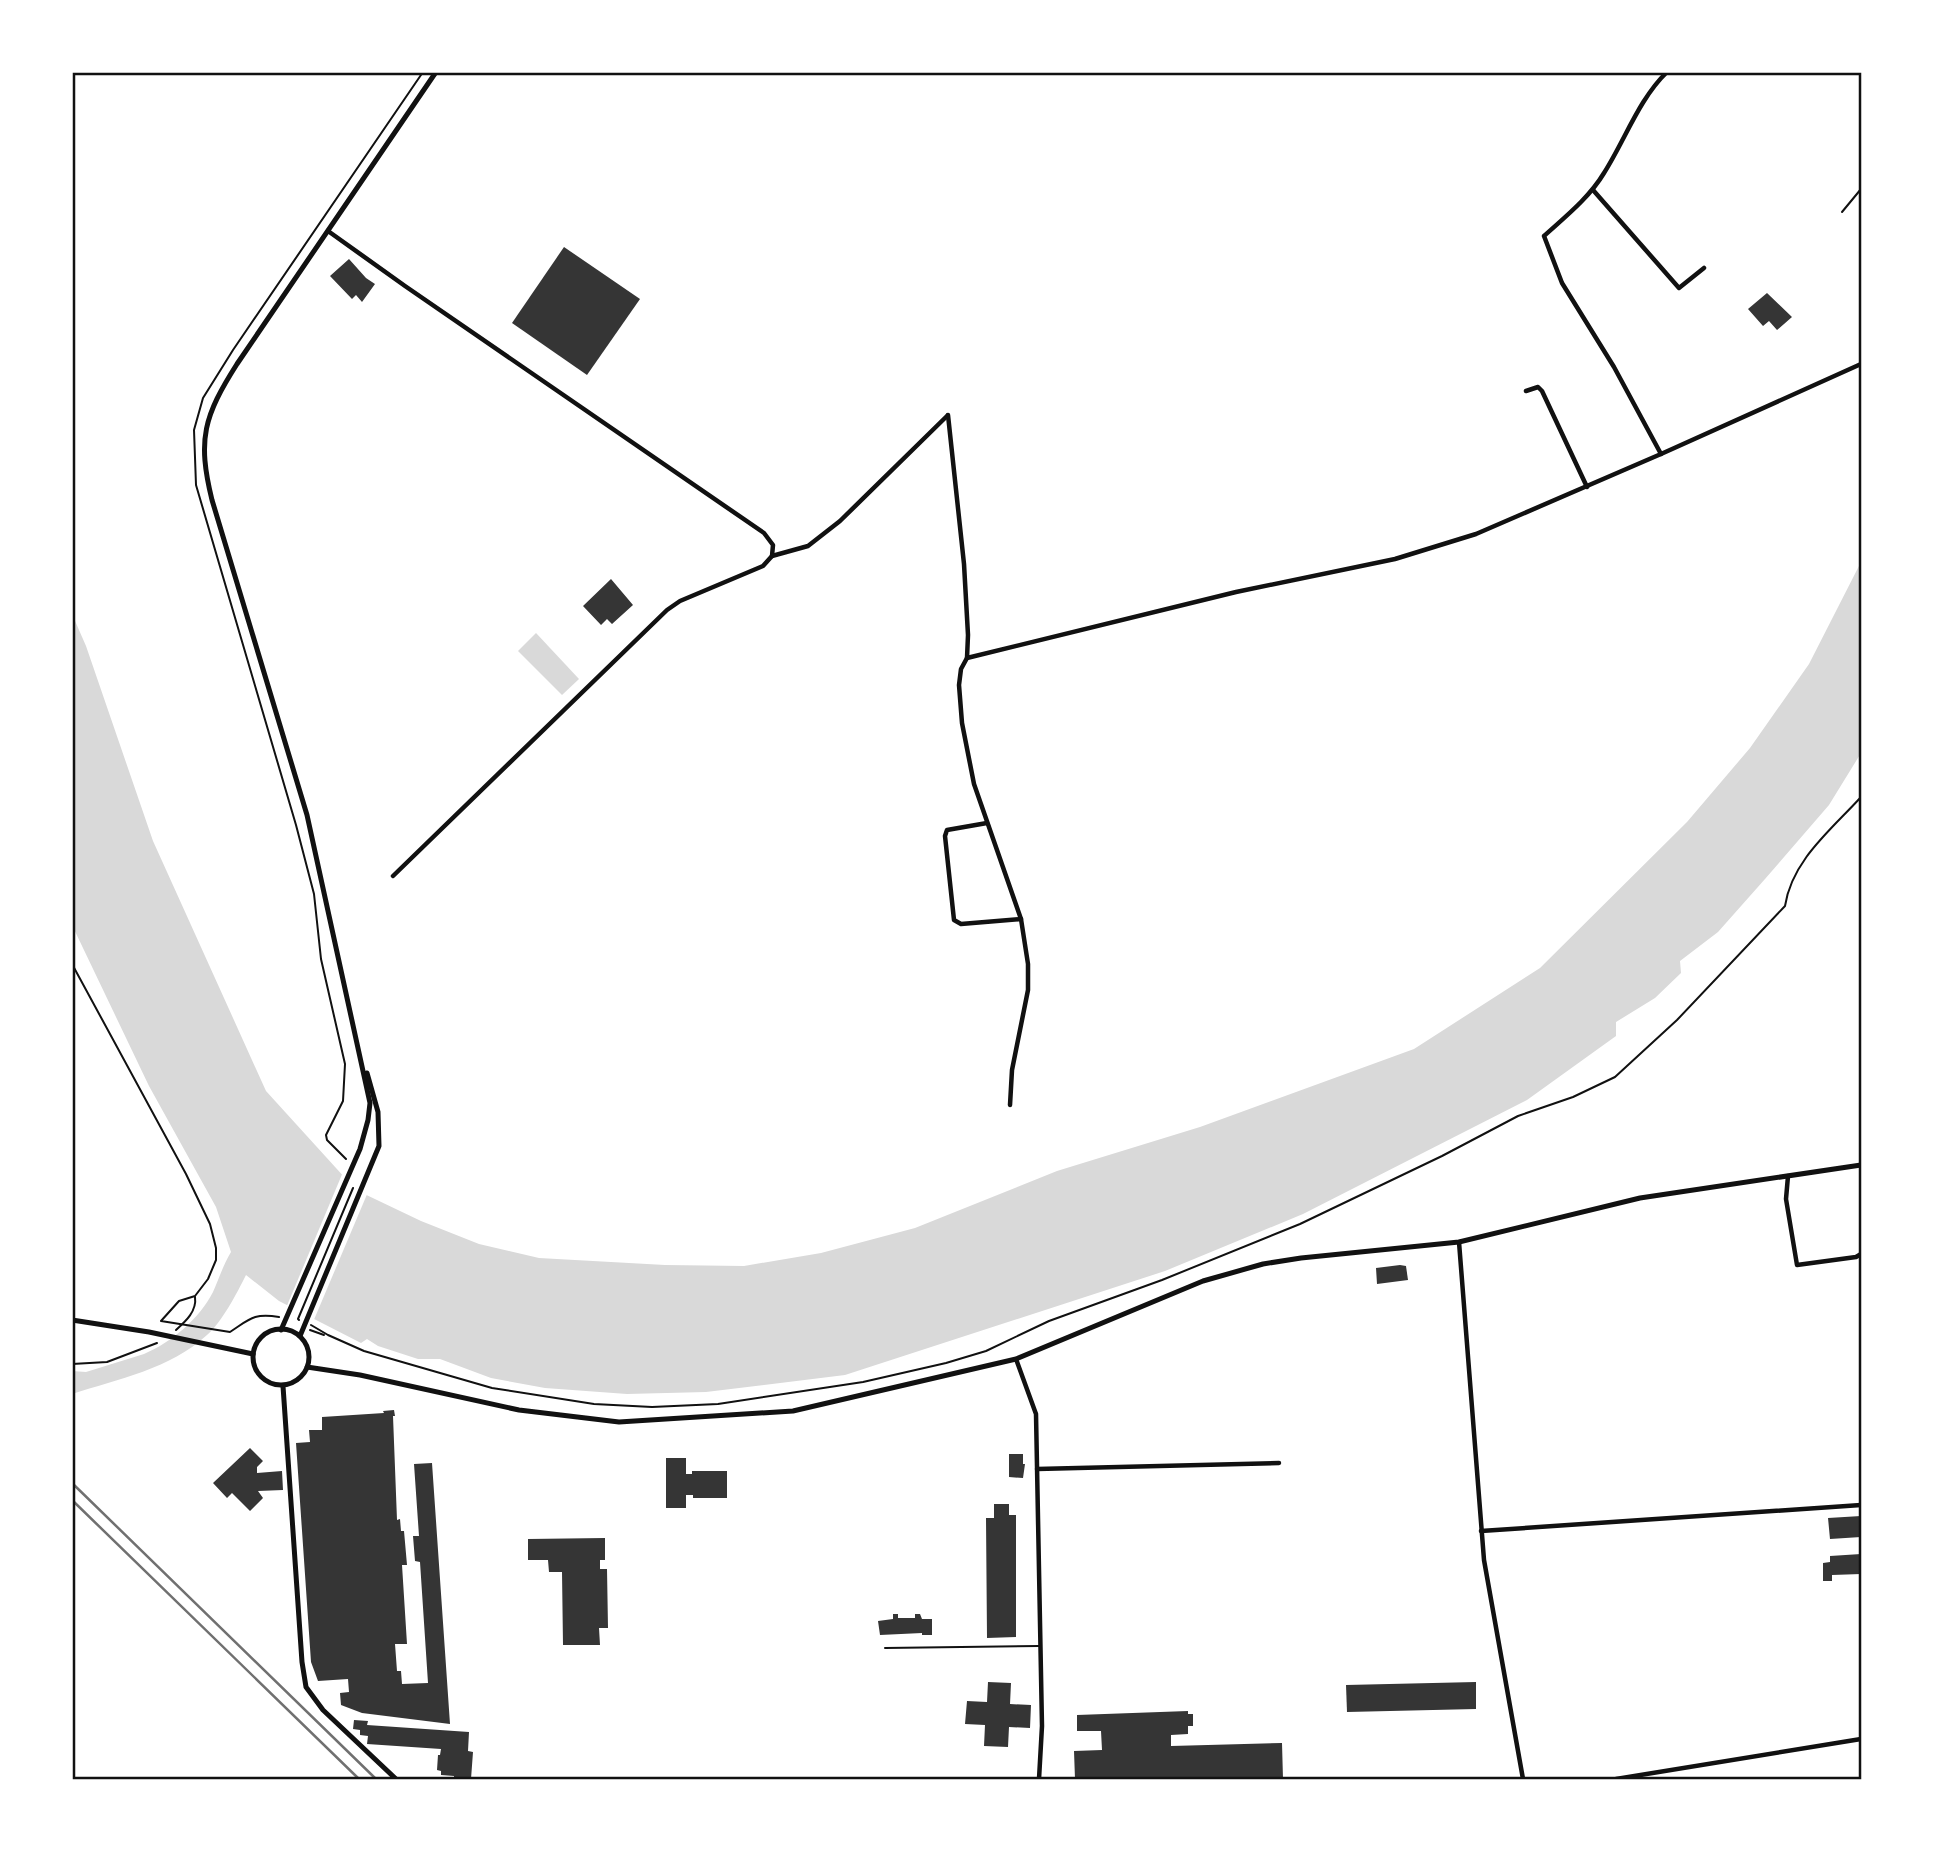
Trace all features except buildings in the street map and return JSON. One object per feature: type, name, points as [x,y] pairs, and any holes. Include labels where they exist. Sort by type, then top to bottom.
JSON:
[{"type":"street","points":[[359,1051],[378,1112],[380,1139],[376,1155],[303,1332],[309,1353],[307,1367],[294,1382],[283,1385],[267,1382],[257,1373],[253,1354],[261,1338],[285,1325],[360,1149],[369,1120],[370,1103],[307,815],[212,499],[203,460],[205,427],[221,388],[436,72]]},
{"type":"street","points":[[1661,454],[1614,367],[1562,283],[1544,236],[1593,190],[1626,137],[1646,98],[1667,72]]},
{"type":"street","points":[[1593,190],[1679,288],[1704,268]]},
{"type":"street","points":[[328,231],[764,533],[773,545],[772,556]]},
{"type":"street","points":[[967,658],[1236,592],[1395,559],[1476,534],[1861,364]]},
{"type":"street","points":[[1526,391],[1538,387],[1542,391],[1587,487]]},
{"type":"street","points":[[393,876],[667,610],[680,601],[748,574],[763,566],[772,556],[808,546],[849,513],[948,415],[964,565],[968,635],[967,658],[961,669],[959,685],[962,723],[974,784],[1021,919],[1028,964],[1028,990],[1016,1043],[1010,1105]]},
{"type":"street","points":[[987,823],[947,830],[945,836],[954,919],[961,924],[1021,919]]},
{"type":"street","points":[[307,1367],[360,1375],[519,1410],[625,1422],[793,1411],[1016,1359],[1203,1281],[1263,1264],[1459,1242],[1640,1198],[1861,1165]]},
{"type":"street","points":[[1788,1176],[1786,1199],[1797,1265],[1856,1257],[1861,1254]]},
{"type":"street","points":[[1459,1242],[1486,1575],[1523,1779]]},
{"type":"street","points":[[72,1320],[149,1332],[253,1354]]},
{"type":"street","points":[[285,1325],[303,1332]]},
{"type":"street","points":[[1016,1359],[1035,1408],[1042,1726],[1039,1779]]},
{"type":"street","points":[[283,1385],[306,1687],[323,1710],[396,1779]]},
{"type":"street","points":[[1037,1469],[1279,1463]]},
{"type":"street","points":[[1481,1531],[1861,1505]]},
{"type":"street","points":[[1616,1779],[1861,1739]]},
{"type":"lane","points":[[1842,212],[1861,189]]},
{"type":"lane","points":[[885,1648],[1040,1646]]},
{"type":"path","points":[[352,1162],[342,1157],[327,1140],[326,1135],[343,1101],[345,1064],[321,959],[314,894],[196,485],[194,430],[203,398],[233,350],[423,72]]},
{"type":"path","points":[[352,1189],[298,1319],[364,1351],[492,1388],[594,1404],[652,1407],[718,1404],[863,1382],[946,1363],[986,1351],[1049,1321],[1162,1280],[1300,1224],[1442,1156],[1518,1116],[1573,1097],[1615,1077],[1677,1020],[1786,906],[1787,894],[1799,866],[1861,797]]},
{"type":"path","points":[[72,964],[186,1174],[210,1224],[216,1248],[216,1260],[208,1279],[195,1296],[180,1301],[160,1321],[226,1332],[259,1315],[285,1325]]},
{"type":"path","points":[[171,1334],[192,1312],[196,1303],[195,1296]]},
{"type":"path","points":[[303,1332],[328,1335]]},
{"type":"path","points":[[72,1364],[107,1362],[162,1340]]},
{"type":"shaded area","points":[[1861,562],[1861,753],[1829,805],[1718,932],[1680,961],[1681,973],[1655,998],[1616,1022],[1616,1036],[1527,1100],[1303,1214],[1165,1271],[845,1375],[706,1392],[627,1394],[545,1388],[491,1378],[440,1359],[418,1359],[378,1346],[367,1339],[361,1343],[279,1301],[246,1275],[218,1323],[192,1347],[143,1372],[72,1394],[72,1371],[86,1372],[144,1354],[184,1329],[207,1302],[231,1252],[216,1207],[149,1086],[72,925],[72,614],[86,646],[153,841],[266,1091],[356,1190],[421,1221],[479,1244],[539,1258],[744,1266],[821,1253],[915,1228],[1057,1171],[1200,1127],[1414,1049],[1540,968],[1687,822],[1750,748],[1809,664]]},
{"type":"shaded area","points":[[536,633],[579,679],[562,695],[518,651]]},
{"type":"pier","points":[[343,1172],[358,1187],[368,1192],[313,1322],[286,1308]]},
{"type":"railway","points":[[72,1483],[376,1779]]},
{"type":"railway","points":[[72,1500],[359,1779]]}]
